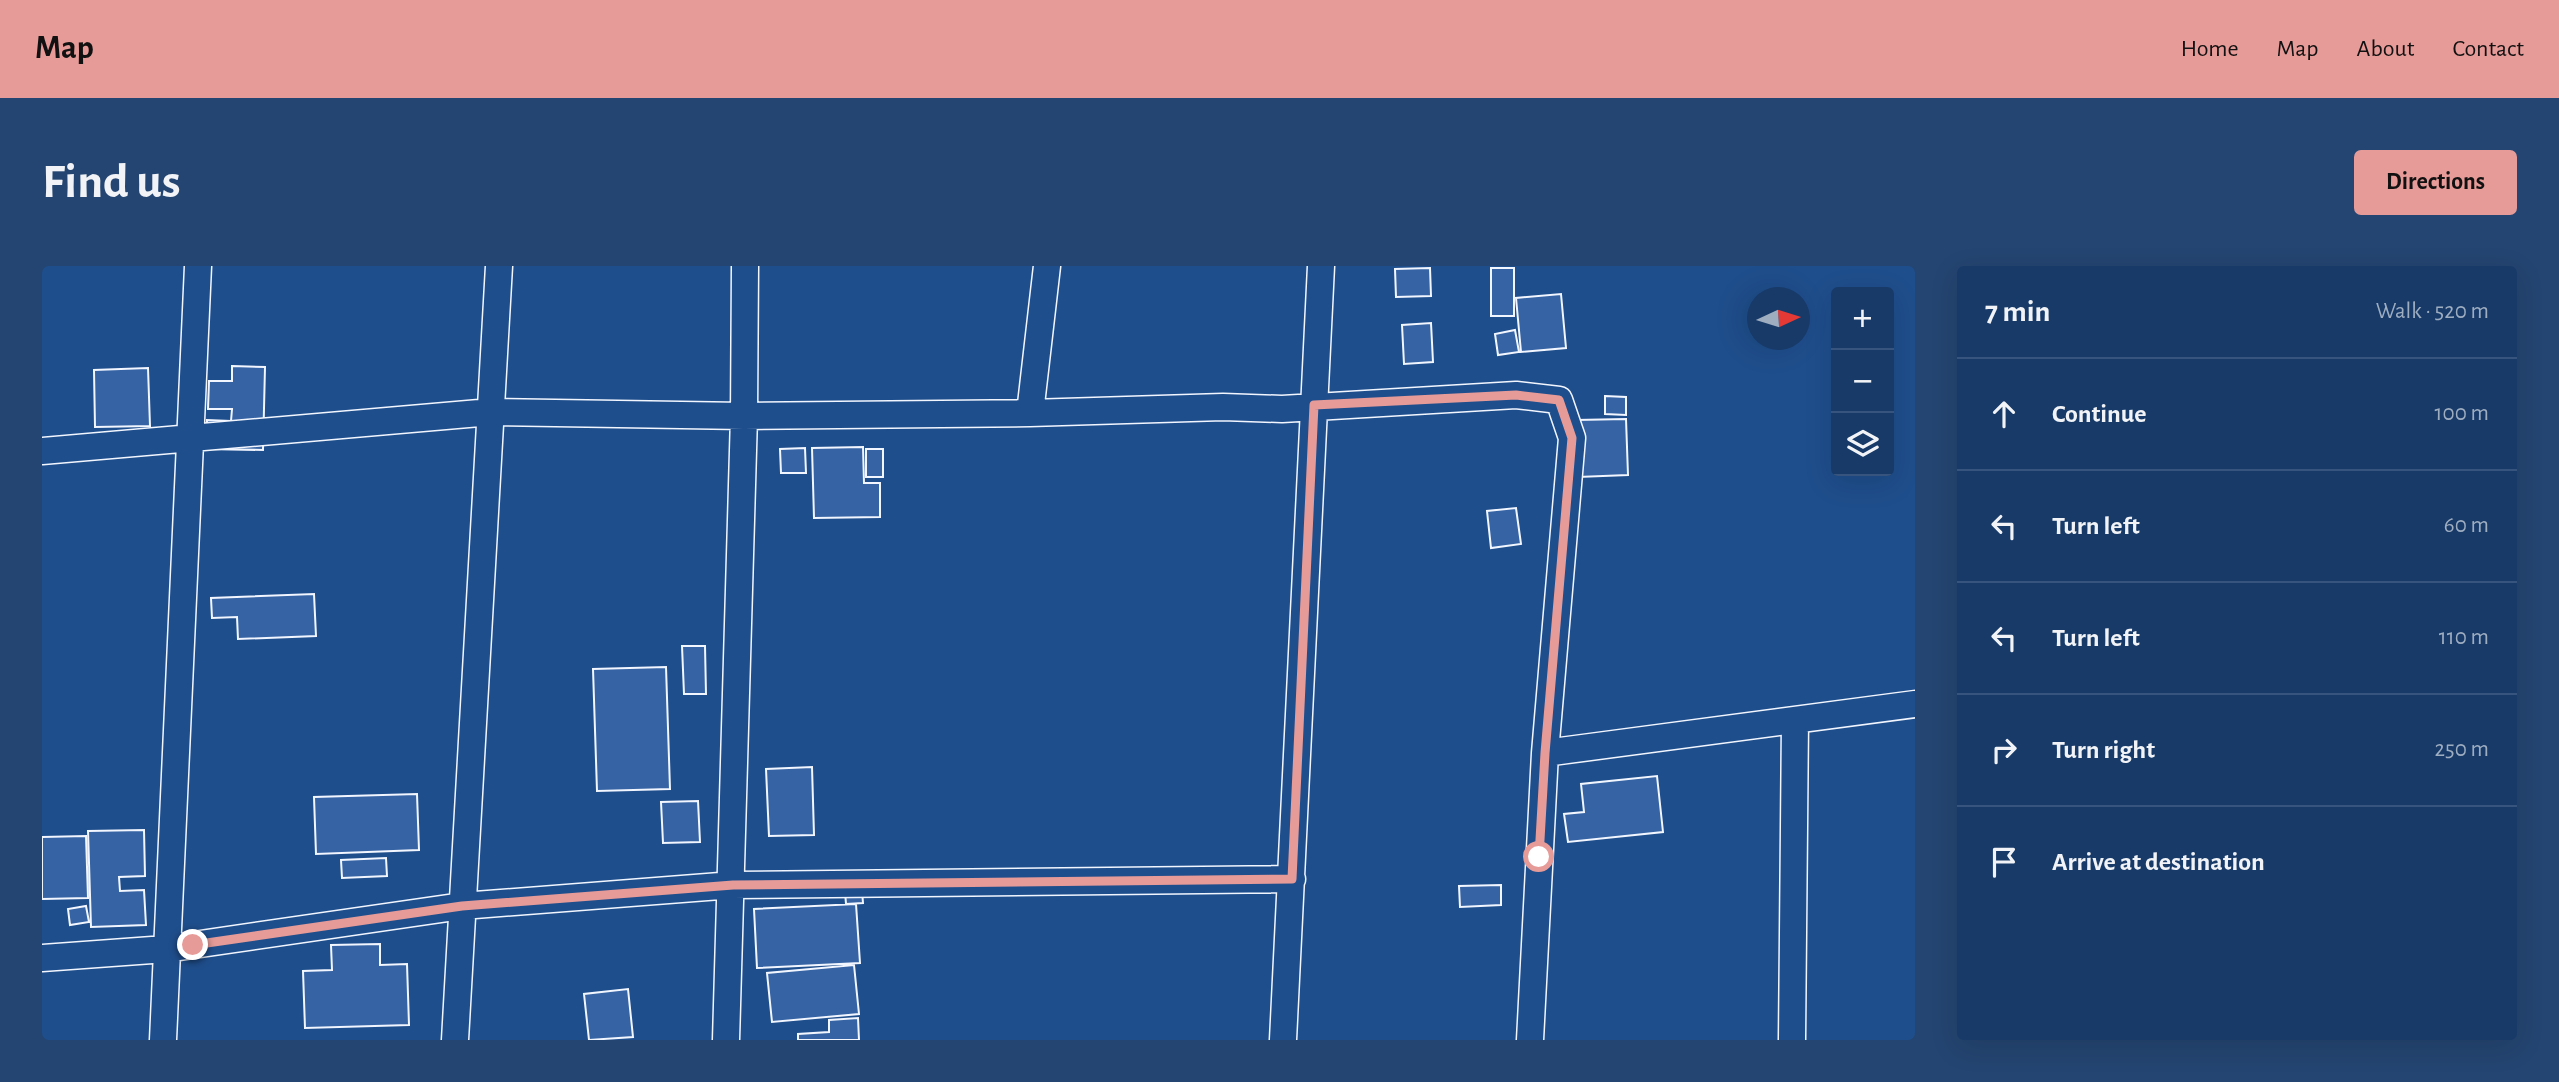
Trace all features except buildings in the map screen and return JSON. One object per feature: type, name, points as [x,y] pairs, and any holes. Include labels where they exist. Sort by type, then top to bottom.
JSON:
[{"type":"street","points":[[163,1040],[198,266]]},
{"type":"street","points":[[455,1040],[499,266]]},
{"type":"street","points":[[726,1040],[733,885],[744,416],[744,266]]},
{"type":"street","points":[[1030,413],[1047,266]]},
{"type":"street","points":[[1283,1040],[1321,266]]},
{"type":"street","points":[[42,452],[190,441],[491,412],[744,416],[1030,413],[1314,405],[1516,395],[1559,400],[1572,438],[1545,753],[1530,1040]]},
{"type":"street","points":[[1545,753],[1915,704]]},
{"type":"street","points":[[1792,1040],[1796,720]]},
{"type":"street","points":[[42,958],[166,949],[462,906],[733,885],[1292,879]]},
{"type":"route","points":[[193,945],[462,906],[733,885],[1292,879],[1314,405],[1516,395],[1559,400],[1572,438],[1545,753],[1539,857]]}]
